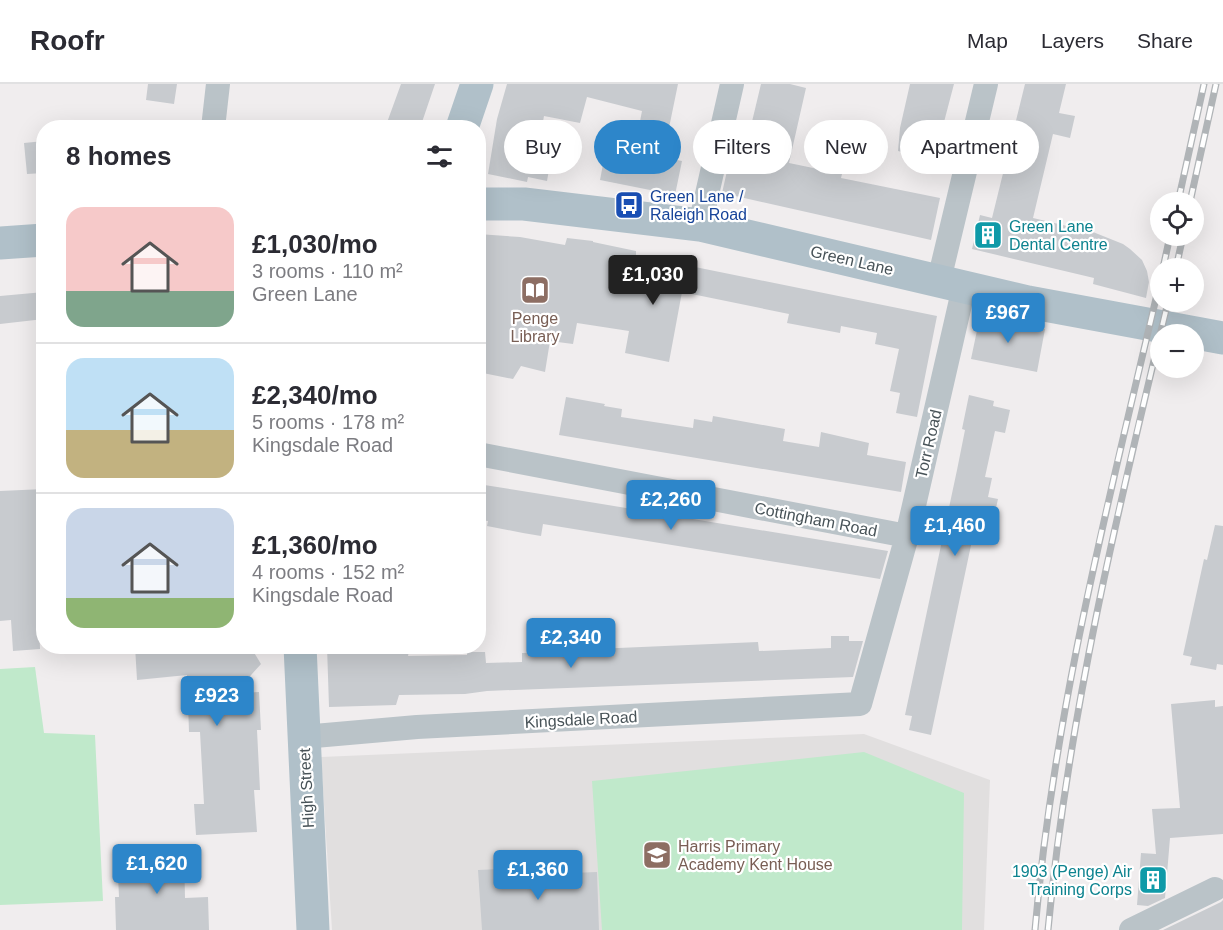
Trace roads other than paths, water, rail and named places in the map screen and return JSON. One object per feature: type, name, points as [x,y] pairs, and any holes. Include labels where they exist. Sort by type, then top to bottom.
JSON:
[{"type":"main road","points":[[465,120],[477,84]]},
{"type":"main road","name":"Green Lane","points":[[486,204],[524,204],[700,225],[1028,302],[1223,338]]},
{"type":"main road","points":[[0,243],[36,241]]},
{"type":"main road","name":"High Street","points":[[300,654],[313,930]]},
{"type":"street","points":[[214,120],[218,84]]},
{"type":"street","points":[[700,225],[732,84]]},
{"type":"street","name":"Torr Road","points":[[860,704],[907,536],[986,84]]},
{"type":"street","name":"Cottingham Road","points":[[486,456],[907,536]]},
{"type":"street","name":"Kingsdale Road","points":[[303,737],[417,727],[860,704]]},
{"type":"street","points":[[1131,930],[1215,889]]},
{"type":"railway","points":[[1180,192],[1204,84]]},
{"type":"railway","points":[[1192,192],[1216,84]]},
{"type":"railway","points":[[1165,258],[1168,246]]},
{"type":"railway","points":[[1178,258],[1181,246]]},
{"type":"railway","points":[[1035,930],[1044,847],[1070,683],[1104,520],[1153,312]]},
{"type":"railway","points":[[1048,930],[1068,771],[1082,692],[1113,536],[1166,312]]},
{"type":"place","name":"Green Lane / Raleigh Road","points":[[629,205]]},
{"type":"place","name":"Green Lane Dental Centre","points":[[988,235]]},
{"type":"place","name":"Penge Library","points":[[535,290]]},
{"type":"place","name":"Harris Primary Academy Kent House","points":[[657,855]]},
{"type":"place","name":"1903 (Penge) Air Training Corps","points":[[1153,880]]}]
